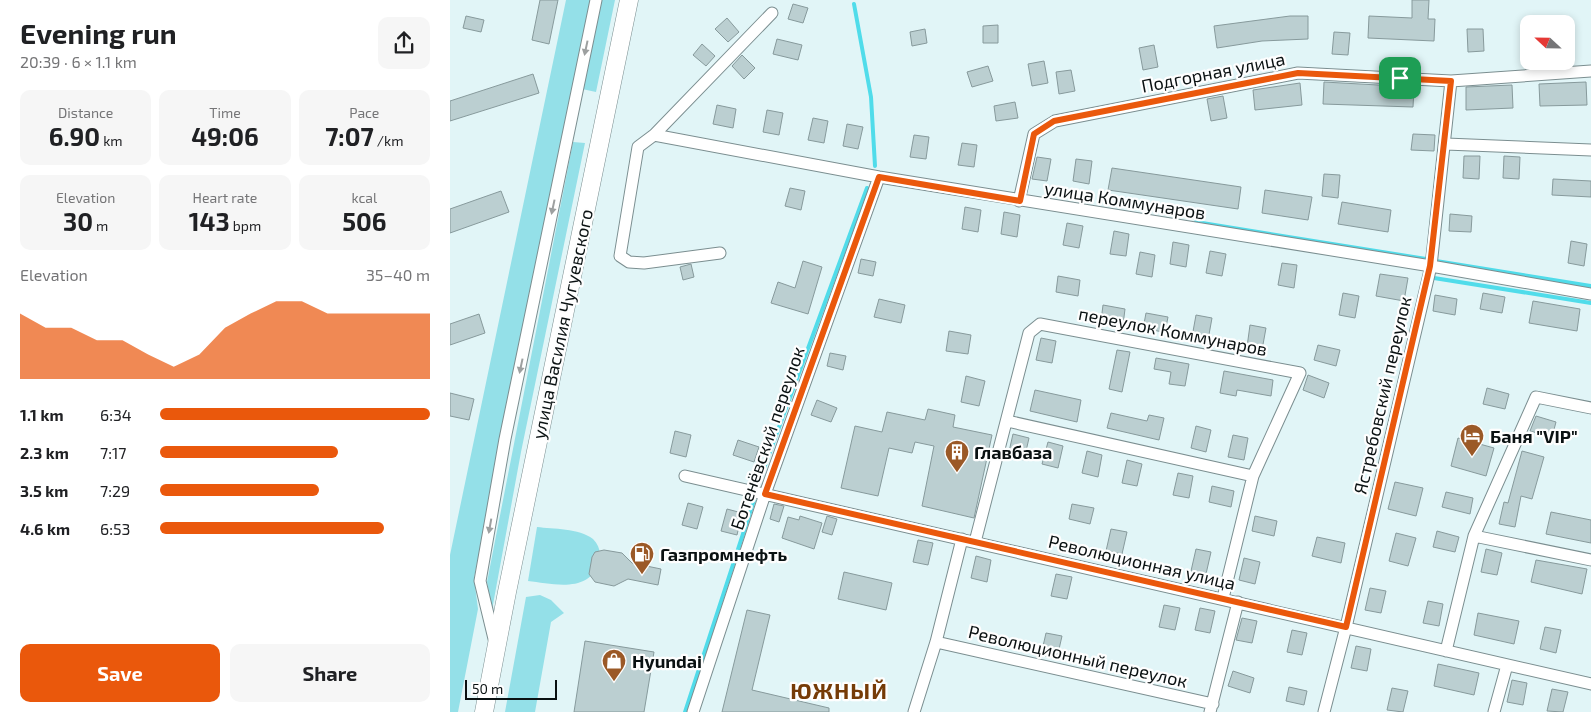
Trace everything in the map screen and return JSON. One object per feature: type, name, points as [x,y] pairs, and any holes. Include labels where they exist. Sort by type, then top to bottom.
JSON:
[{"type":"main road","name":"улица Василия Чугуевского","points":[[484,712],[629,0]]},
{"type":"street","name":"улица Василия Чугуевского","points":[[496,649],[480,581],[506,438],[596,0]]},
{"type":"street","points":[[720,253],[644,263],[629,262],[620,256],[638,147],[654,135],[772,13]]},
{"type":"street","name":"Подгорная улица","points":[[1020,201],[1034,134],[1054,121],[1298,73],[1451,81],[1591,71]]},
{"type":"street","name":"Ястребовский переулок","points":[[1324,712],[1346,627],[1430,266],[1446,144],[1451,81]]},
{"type":"street","name":"улица Коммунаров","points":[[654,135],[1020,201],[1430,266],[1591,294]]},
{"type":"street","points":[[1446,144],[1591,150]]},
{"type":"street","name":"Ботенёвский переулок","points":[[693,712],[765,494],[879,177]]},
{"type":"street","name":"переулок Коммунаров","points":[[1007,421],[1029,333],[1040,324],[1300,373],[1253,476]]},
{"type":"street","points":[[1446,651],[1474,536],[1536,397],[1591,408]]},
{"type":"street","points":[[975,542],[1007,421],[1253,476],[1223,598]]},
{"type":"street","name":"Революционная улица","points":[[685,476],[1591,684]]},
{"type":"street","points":[[1474,536],[1591,560]]},
{"type":"street","points":[[914,712],[936,642],[962,539]]},
{"type":"street","name":"Революционный переулок","points":[[936,642],[1212,708],[1238,602]]},
{"type":"street","points":[[1494,712],[1506,665]]},
{"type":"shaded area","points":[[566,0],[590,0],[474,578],[478,609],[458,712],[450,712],[450,555]]},
{"type":"shaded area","points":[[600,0],[615,0],[596,92],[582,89]]},
{"type":"shaded area","points":[[573,142],[585,143],[521,452],[492,610],[487,582]]},
{"type":"shaded area","points":[[537,527],[573,531],[593,539],[600,551],[595,571],[588,578],[570,584],[560,585],[528,581]]},
{"type":"shaded area","points":[[540,595],[551,600],[564,613],[551,622],[535,712],[505,712],[526,597]]},
{"type":"building","points":[[540,0],[558,0],[549,44],[532,40]]},
{"type":"building","points":[[1412,0],[1429,0],[1428,19],[1435,19],[1434,41],[1368,38],[1369,16],[1412,18]]},
{"type":"building","points":[[793,4],[808,8],[803,23],[788,19]]},
{"type":"building","points":[[466,16],[484,20],[481,32],[463,28]]},
{"type":"building","points":[[1290,16],[1308,16],[1308,39],[1262,41],[1217,48],[1214,26]]},
{"type":"building","points":[[727,18],[739,32],[728,42],[715,29]]},
{"type":"building","points":[[998,25],[998,43],[983,43],[983,26]]},
{"type":"building","points":[[925,29],[927,43],[912,46],[910,32]]},
{"type":"building","points":[[1467,29],[1483,29],[1484,51],[1468,52]]},
{"type":"building","points":[[1334,32],[1350,33],[1348,55],[1332,54]]},
{"type":"building","points":[[777,39],[802,45],[798,60],[773,54]]},
{"type":"building","points":[[702,44],[715,56],[706,66],[693,55]]},
{"type":"building","points":[[1154,45],[1158,67],[1143,70],[1139,48]]},
{"type":"building","points":[[742,55],[755,68],[744,79],[732,66]]},
{"type":"building","points":[[1044,61],[1048,83],[1032,86],[1028,64]]},
{"type":"building","points":[[988,66],[993,81],[972,87],[967,72]]},
{"type":"building","points":[[1071,70],[1075,91],[1059,94],[1056,72]]},
{"type":"building","points":[[533,74],[539,93],[450,121],[450,101]]},
{"type":"building","points":[[1324,82],[1414,87],[1413,107],[1323,104]]},
{"type":"building","points":[[1586,82],[1587,105],[1540,106],[1539,84]]},
{"type":"building","points":[[1300,83],[1302,105],[1255,110],[1253,90]]},
{"type":"building","points":[[1512,85],[1513,108],[1466,110],[1466,87]]},
{"type":"building","points":[[1223,96],[1227,118],[1211,121],[1207,99]]},
{"type":"building","points":[[1015,102],[1018,118],[996,121],[994,106]]},
{"type":"building","points":[[717,105],[736,109],[733,128],[713,124]]},
{"type":"building","points":[[767,110],[783,113],[779,135],[763,132]]},
{"type":"building","points":[[813,118],[828,121],[824,143],[808,140]]},
{"type":"building","points":[[847,124],[863,127],[858,149],[843,146]]},
{"type":"building","points":[[1413,134],[1435,135],[1434,151],[1411,150]]},
{"type":"building","points":[[914,135],[929,137],[926,159],[910,157]]},
{"type":"building","points":[[962,143],[977,145],[974,167],[958,165]]},
{"type":"building","points":[[1464,156],[1480,156],[1479,179],[1463,178]]},
{"type":"building","points":[[1504,156],[1520,157],[1519,179],[1503,178]]},
{"type":"building","points":[[1037,157],[1051,159],[1047,181],[1032,179]]},
{"type":"building","points":[[1076,159],[1092,161],[1089,184],[1073,181]]},
{"type":"building","points":[[1112,168],[1241,187],[1238,209],[1108,190]]},
{"type":"building","points":[[1324,174],[1340,175],[1338,198],[1322,196]]},
{"type":"building","points":[[1553,179],[1591,181],[1591,197],[1552,195]]},
{"type":"building","points":[[790,188],[805,191],[801,210],[785,206]]},
{"type":"building","points":[[1265,190],[1312,197],[1308,220],[1262,213]]},
{"type":"building","points":[[501,191],[509,212],[450,233],[450,209]]},
{"type":"building","points":[[1342,202],[1391,210],[1388,232],[1338,224]]},
{"type":"building","points":[[965,207],[981,210],[978,232],[962,229]]},
{"type":"building","points":[[1004,212],[1020,215],[1017,237],[1001,234]]},
{"type":"building","points":[[1450,214],[1472,216],[1471,232],[1449,231]]},
{"type":"building","points":[[1067,223],[1083,226],[1079,248],[1063,245]]},
{"type":"building","points":[[1114,231],[1129,234],[1126,256],[1110,254]]},
{"type":"building","points":[[1571,241],[1587,244],[1584,266],[1568,263]]},
{"type":"building","points":[[1173,242],[1189,245],[1186,267],[1170,264]]},
{"type":"building","points":[[1210,251],[1226,254],[1222,276],[1206,273]]},
{"type":"building","points":[[1140,252],[1155,255],[1152,277],[1136,274]]},
{"type":"building","points":[[861,259],[876,262],[873,276],[858,273]]},
{"type":"building","points":[[803,261],[822,267],[808,314],[771,303],[778,282],[795,288]]},
{"type":"building","points":[[1282,263],[1297,265],[1294,288],[1278,285]]},
{"type":"building","points":[[691,264],[694,277],[683,280],[680,267]]},
{"type":"building","points":[[1380,274],[1408,278],[1404,301],[1376,296]]},
{"type":"building","points":[[1058,276],[1080,280],[1078,296],[1056,292]]},
{"type":"building","points":[[1343,293],[1359,296],[1355,318],[1339,315]]},
{"type":"building","points":[[1483,293],[1505,297],[1502,313],[1480,309]]},
{"type":"building","points":[[1435,295],[1457,299],[1455,315],[1433,311]]},
{"type":"building","points":[[879,299],[905,305],[901,323],[874,317]]},
{"type":"building","points":[[1533,301],[1580,309],[1577,331],[1529,323]]},
{"type":"building","points":[[1103,305],[1125,309],[1123,325],[1101,321]]},
{"type":"building","points":[[1146,313],[1168,317],[1165,332],[1143,329]]},
{"type":"building","points":[[479,314],[485,333],[450,345],[450,324]]},
{"type":"building","points":[[1196,315],[1212,318],[1208,340],[1192,337]]},
{"type":"building","points":[[1250,325],[1266,328],[1262,350],[1247,347]]},
{"type":"building","points":[[949,331],[971,335],[968,354],[946,351]]},
{"type":"building","points":[[1041,338],[1056,341],[1052,363],[1036,360]]},
{"type":"building","points":[[1318,345],[1340,350],[1336,366],[1314,360]]},
{"type":"building","points":[[1117,350],[1130,352],[1122,392],[1109,389]]},
{"type":"building","points":[[830,353],[846,356],[843,370],[827,366]]},
{"type":"building","points":[[1156,358],[1189,364],[1185,386],[1169,384],[1171,372],[1154,369]]},
{"type":"building","points":[[1224,371],[1273,380],[1271,396],[1237,390],[1236,396],[1220,393]]},
{"type":"building","points":[[1308,375],[1329,383],[1324,398],[1303,390]]},
{"type":"building","points":[[966,376],[985,381],[979,406],[961,402]]},
{"type":"building","points":[[1487,388],[1509,394],[1505,409],[1483,404]]},
{"type":"building","points":[[1035,390],[1081,400],[1077,422],[1030,411]]},
{"type":"building","points":[[450,393],[474,399],[469,420],[450,416]]},
{"type":"building","points":[[817,400],[837,408],[831,422],[811,415]]},
{"type":"building","name":"Главбаза","points":[[928,409],[955,415],[953,427],[992,435],[974,518],[922,506],[934,446],[915,442],[912,453],[889,448],[878,496],[841,488],[855,426],[882,432],[887,412],[925,420]]},
{"type":"building","points":[[1111,413],[1147,421],[1149,415],[1164,418],[1159,440],[1107,428]]},
{"type":"building","points":[[1536,416],[1556,422],[1552,437],[1530,431]]},
{"type":"building","points":[[1196,426],[1211,430],[1206,452],[1191,448]]},
{"type":"building","points":[[675,431],[691,435],[686,457],[670,453]]},
{"type":"building","points":[[1013,434],[1029,438],[1024,460],[1008,456]]},
{"type":"building","points":[[1233,435],[1248,438],[1244,460],[1228,457]]},
{"type":"building","name":"Баня \"VIP\"","points":[[1458,438],[1494,448],[1486,476],[1451,466]]},
{"type":"building","points":[[738,440],[759,447],[754,462],[733,455]]},
{"type":"building","points":[[1048,442],[1063,446],[1058,468],[1042,464]]},
{"type":"building","points":[[1087,451],[1102,455],[1098,477],[1082,473]]},
{"type":"building","points":[[1522,451],[1544,457],[1532,499],[1521,496],[1515,527],[1499,524],[1504,502],[1508,503]]},
{"type":"building","points":[[1127,460],[1142,464],[1137,486],[1122,483]]},
{"type":"building","points":[[1178,473],[1193,476],[1189,498],[1173,495]]},
{"type":"building","points":[[1395,482],[1423,488],[1416,516],[1388,509]]},
{"type":"building","points":[[1212,486],[1234,491],[1231,507],[1209,502]]},
{"type":"building","points":[[1446,492],[1473,498],[1470,514],[1442,507]]},
{"type":"building","points":[[688,503],[703,507],[697,529],[682,525]]},
{"type":"building","points":[[774,504],[784,506],[779,522],[770,519]]},
{"type":"building","points":[[1072,504],[1094,508],[1090,524],[1069,519]]},
{"type":"building","points":[[727,509],[742,513],[737,535],[721,531]]},
{"type":"building","points":[[1551,512],[1591,520],[1591,543],[1546,534]]},
{"type":"building","points":[[800,516],[822,523],[814,549],[782,538],[788,517],[799,520]]},
{"type":"building","points":[[827,516],[837,519],[832,535],[822,532]]},
{"type":"building","points":[[1255,516],[1277,521],[1274,536],[1252,531]]},
{"type":"building","points":[[1111,529],[1127,532],[1122,554],[1106,551]]},
{"type":"building","points":[[1437,531],[1459,537],[1455,552],[1433,547]]},
{"type":"building","points":[[1396,533],[1416,538],[1408,566],[1389,561]]},
{"type":"building","points":[[1317,537],[1345,543],[1341,563],[1312,556]]},
{"type":"building","points":[[918,540],[933,543],[928,565],[913,562]]},
{"type":"building","points":[[1196,549],[1211,552],[1206,574],[1191,571]]},
{"type":"building","points":[[1486,549],[1502,553],[1497,575],[1481,572]]},
{"type":"building","points":[[604,550],[622,553],[632,563],[661,569],[658,585],[628,579],[614,586],[595,582],[589,574],[592,557],[595,552]]},
{"type":"building","points":[[976,556],[991,560],[987,582],[971,578]]},
{"type":"building","points":[[1244,558],[1260,562],[1255,584],[1239,580]]},
{"type":"building","points":[[1536,560],[1587,569],[1582,594],[1531,582]]},
{"type":"building","points":[[844,572],[892,583],[886,610],[838,599]]},
{"type":"building","points":[[1056,574],[1072,577],[1067,599],[1051,596]]},
{"type":"building","points":[[1370,588],[1386,591],[1381,613],[1365,610]]},
{"type":"building","points":[[1428,601],[1443,604],[1439,626],[1423,623]]},
{"type":"building","points":[[1164,605],[1180,608],[1175,630],[1159,627]]},
{"type":"building","points":[[1200,608],[1215,611],[1210,633],[1195,630]]},
{"type":"building","points":[[747,610],[770,615],[752,690],[829,708],[829,712],[722,712]]},
{"type":"building","points":[[1478,613],[1519,621],[1514,644],[1474,635]]},
{"type":"building","points":[[1242,618],[1257,621],[1252,643],[1236,640]]},
{"type":"building","points":[[1545,627],[1561,630],[1556,653],[1540,649]]},
{"type":"building","points":[[1292,630],[1307,633],[1302,655],[1287,652]]},
{"type":"building","points":[[1046,633],[1062,636],[1057,658],[1041,655]]},
{"type":"building","name":"Hyundai","points":[[585,641],[654,652],[644,712],[574,712]]},
{"type":"building","points":[[1356,646],[1371,649],[1367,671],[1351,668]]},
{"type":"building","points":[[1438,664],[1479,673],[1474,695],[1434,686]]},
{"type":"building","points":[[1233,671],[1254,678],[1250,693],[1228,686]]},
{"type":"building","points":[[1512,680],[1527,683],[1523,705],[1507,702]]},
{"type":"building","points":[[1289,687],[1307,691],[1304,705],[1286,701]]},
{"type":"building","points":[[1392,688],[1408,691],[1403,712],[1387,710]]},
{"type":"building","points":[[1552,689],[1568,692],[1563,712],[1547,711]]},
{"type":"waterway","points":[[854,4],[871,97],[875,166]]},
{"type":"waterway","points":[[760,479],[867,188]]},
{"type":"waterway","points":[[1196,222],[1426,259]]},
{"type":"waterway","points":[[1436,261],[1591,286]]},
{"type":"waterway","points":[[1434,278],[1591,303]]},
{"type":"waterway","points":[[685,712],[756,494]]},
{"type":"place","name":"Баня \"VIP\"","points":[[1472,457]]},
{"type":"place","name":"Главбаза","points":[[957,473]]},
{"type":"place","name":"Газпромнефть","points":[[642,575]]},
{"type":"place","name":"Hyundai","points":[[614,682]]},
{"type":"district","name":"ЮЖНЫЙ","points":[[839,690]]},
{"type":"route","points":[[1298,73],[1400,78],[1451,81],[1446,144],[1430,266],[1346,627],[765,494],[879,177],[1020,201],[1034,134],[1054,121],[1298,73]]}]
